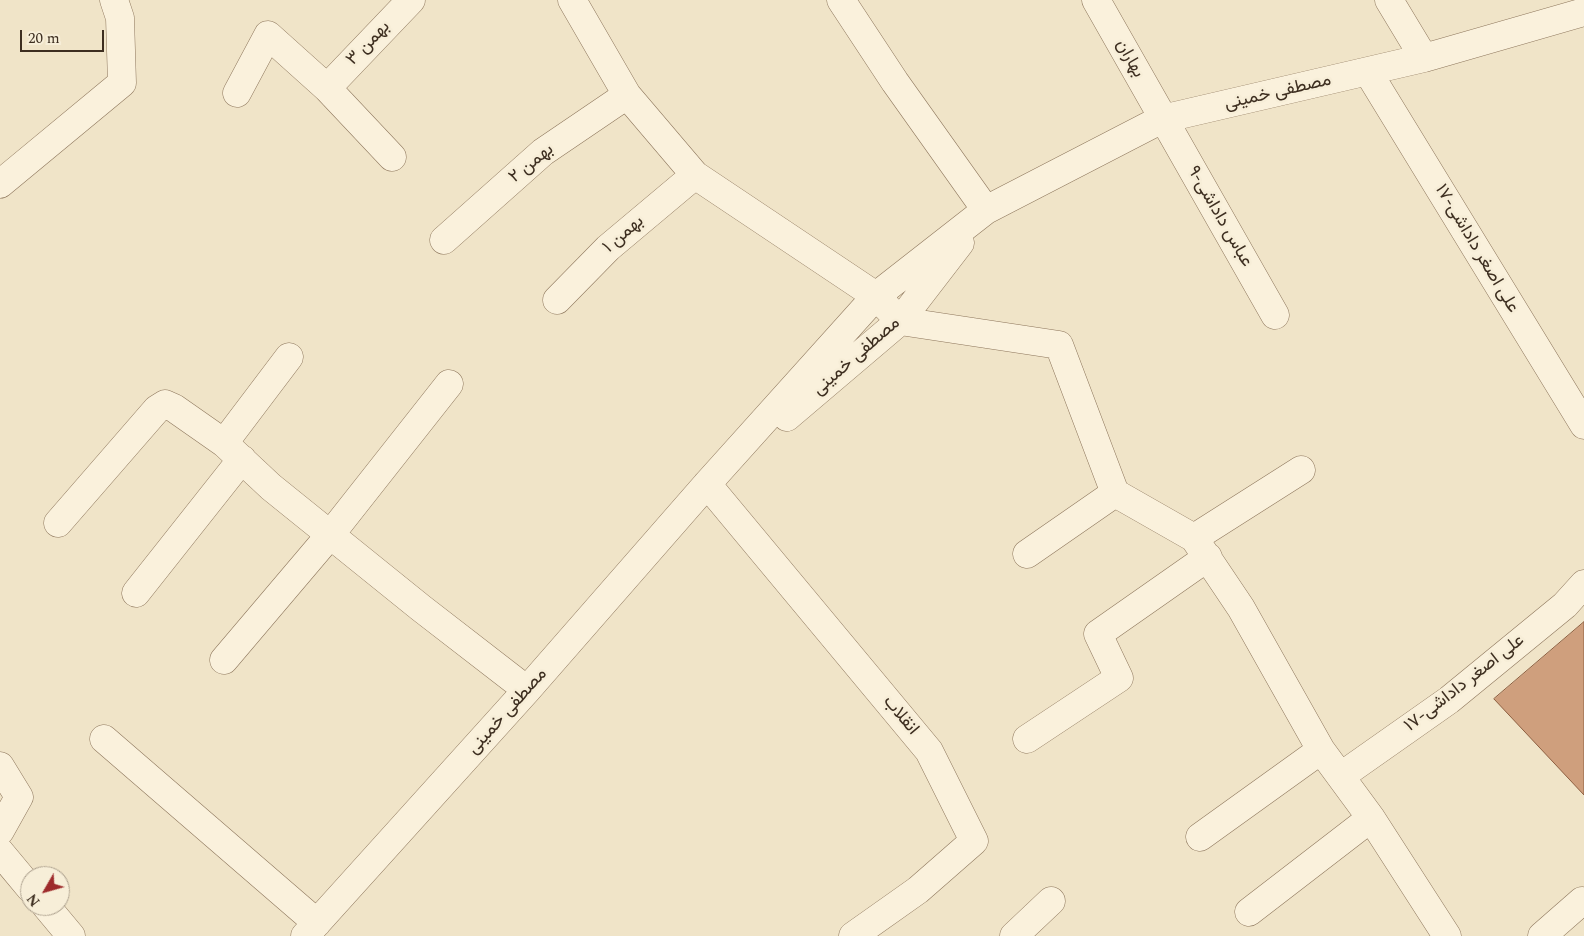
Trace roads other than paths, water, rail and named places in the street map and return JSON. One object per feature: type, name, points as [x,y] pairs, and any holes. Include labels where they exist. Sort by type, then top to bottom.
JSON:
[{"type":"street","points":[[0,184],[122,83],[120,18],[114,0]]},
{"type":"street","name":"بهمن ۳","points":[[327,88],[411,0]]},
{"type":"street","points":[[572,0],[627,95],[695,175],[876,296],[900,321],[1059,345],[1115,493],[1201,548],[1241,608],[1321,750],[1371,818],[1447,936]]},
{"type":"street","points":[[841,0],[895,82],[986,210]]},
{"type":"street","name":"بهاران","points":[[1096,0],[1162,119]]},
{"type":"street","points":[[1389,0],[1424,58]]},
{"type":"street","name":"مصطفی خمینی","points":[[311,930],[527,690],[707,484],[876,296],[986,210],[1162,119],[1424,58],[1584,12]]},
{"type":"street","points":[[236,93],[268,35],[327,88],[392,157]]},
{"type":"street","name":"علی اصغر داداشی-۱۷","points":[[1368,72],[1584,425]]},
{"type":"street","name":"بهمن ۲","points":[[444,240],[543,152],[627,95]]},
{"type":"street","name":"عباس داداشی-۹","points":[[1162,119],[1275,315]]},
{"type":"street","name":"بهمن ۱","points":[[557,300],[608,248],[695,175]]},
{"type":"street","name":"مصطفی خمینی","points":[[707,484],[900,321],[986,210]]},
{"type":"street","points":[[136,593],[233,451],[289,357]]},
{"type":"street","points":[[224,660],[330,535],[449,384]]},
{"type":"street","points":[[58,522],[157,409],[165,404],[174,408],[233,451],[271,487],[330,535],[527,690]]},
{"type":"street","points":[[1026,739],[1119,678],[1098,634],[1201,548],[1301,470]]},
{"type":"street","name":"انقلاب","points":[[707,484],[929,751],[974,841],[918,890],[853,936]]},
{"type":"street","points":[[1027,554],[1115,493]]},
{"type":"street","name":"علی اصغر داداشی-۱۷","points":[[1341,776],[1449,700],[1565,605],[1584,584]]},
{"type":"street","points":[[104,739],[311,930]]},
{"type":"street","points":[[1200,837],[1321,750]]},
{"type":"street","points":[[0,766],[19,797],[0,831]]},
{"type":"street","points":[[1249,912],[1371,818]]},
{"type":"street","points":[[0,852],[20,876]]},
{"type":"street","points":[[1542,936],[1582,901]]},
{"type":"street","points":[[1014,936],[1051,902]]},
{"type":"street","points":[[54,916],[71,936]]}]
